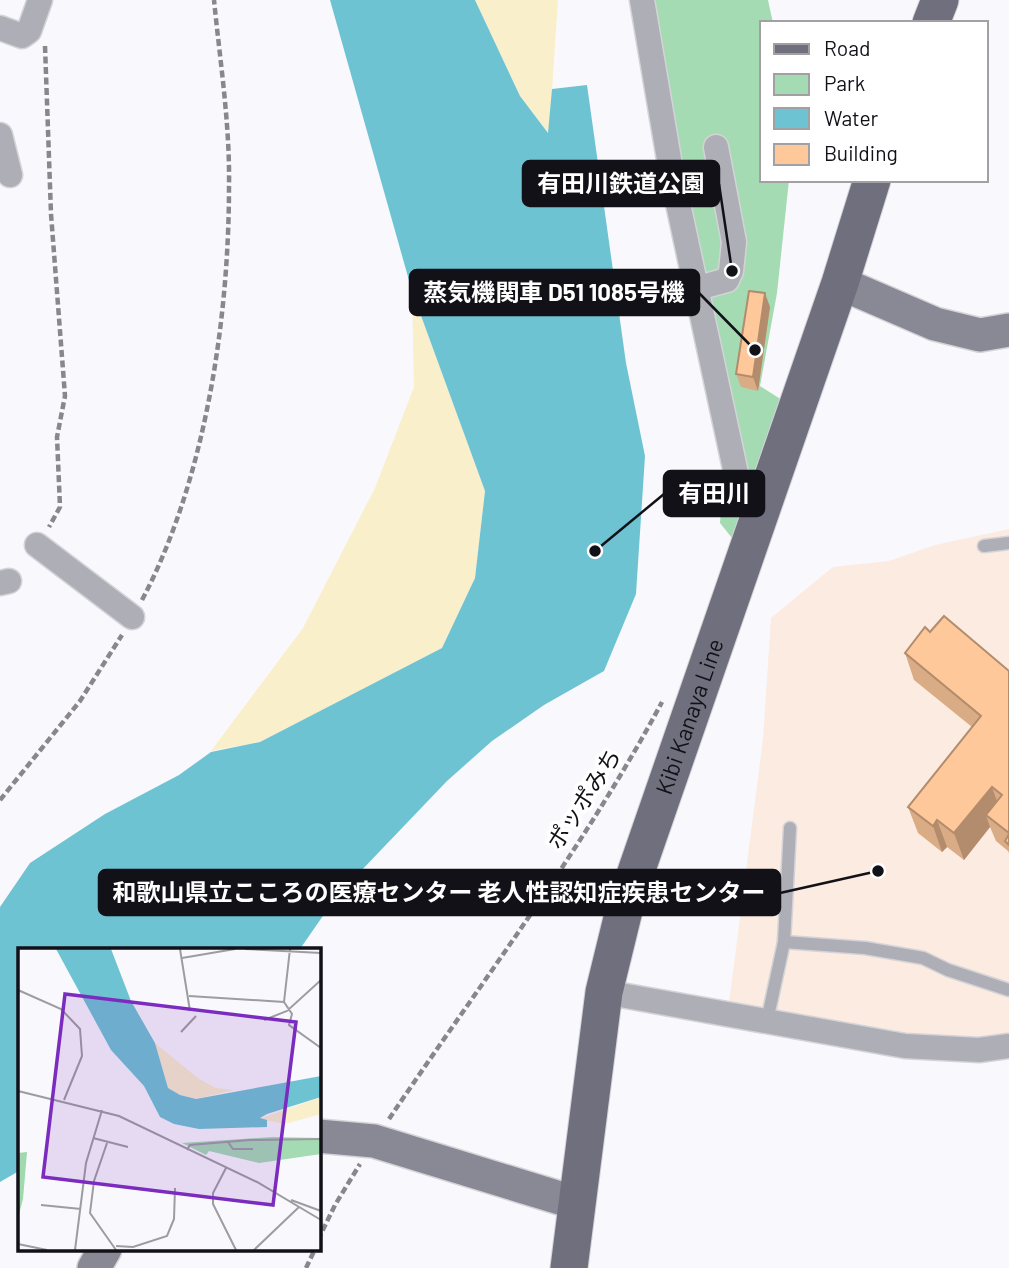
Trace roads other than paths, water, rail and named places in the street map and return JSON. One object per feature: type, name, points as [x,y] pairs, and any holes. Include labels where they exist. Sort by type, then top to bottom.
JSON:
[{"type":"main road","points":[[932,21],[940,0]]},
{"type":"main road","name":"Kibi Kanaya Line","points":[[569,1268],[604,992],[627,898],[840,283],[871,182]]},
{"type":"street","points":[[0,28],[22,36],[29,31],[40,0]]},
{"type":"street","points":[[642,0],[671,172],[740,492],[764,503]]},
{"type":"street","points":[[0,135],[10,175]]},
{"type":"street","points":[[698,288],[727,280],[734,258],[734,242],[716,147]]},
{"type":"street","points":[[840,283],[934,324],[980,335],[1009,330]]},
{"type":"street","points":[[37,545],[132,617]]},
{"type":"street","points":[[604,992],[905,1046],[979,1050],[1009,1046]]},
{"type":"street","points":[[320,1136],[374,1141],[576,1203]]},
{"type":"street","points":[[94,1268],[104,1250]]},
{"type":"lane","points":[[984,547],[1009,543]]},
{"type":"lane","points":[[766,1021],[784,942],[790,828]]},
{"type":"lane","points":[[784,942],[865,948],[923,958],[948,970],[1009,990]]},
{"type":"water","points":[[330,0],[475,0],[520,96],[548,133],[552,89],[587,85],[626,363],[645,456],[636,594],[604,671],[544,705],[492,741],[447,781],[336,897],[301,948],[18,948],[18,1172],[0,1182],[0,907],[30,863],[105,814],[179,775],[211,752],[260,742],[442,648],[475,578],[485,491],[412,291]]},
{"type":"place","name":"有田川鉄道公園","points":[[732,271]]},
{"type":"place","name":"蒸気機関車 D51 1085号機","points":[[755,350]]},
{"type":"place","name":"有田川","points":[[595,551]]},
{"type":"place","name":"和歌山県立こころの医療センター 老人性認知症疾患センター","points":[[878,871]]}]
